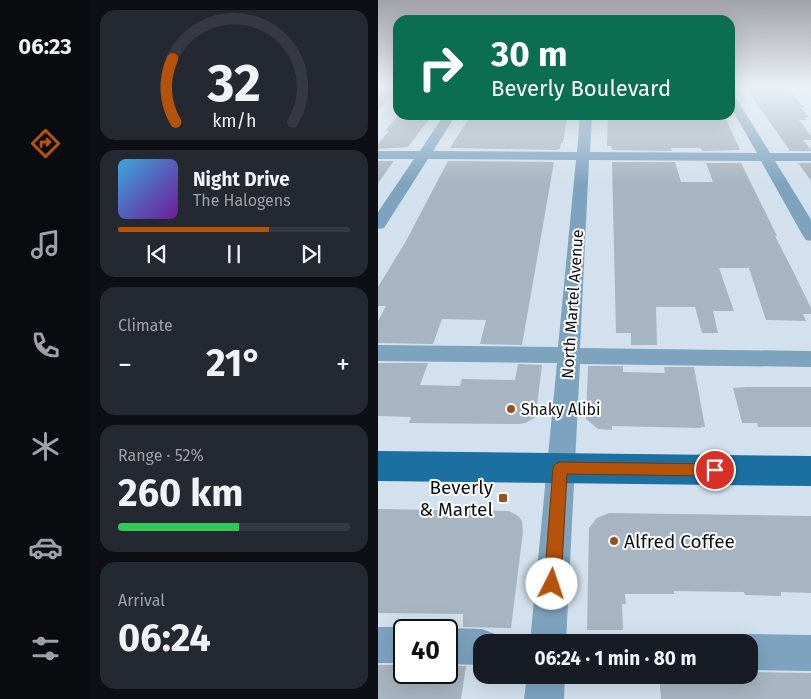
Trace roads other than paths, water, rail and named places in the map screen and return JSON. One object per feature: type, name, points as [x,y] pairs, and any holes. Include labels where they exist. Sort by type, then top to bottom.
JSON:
[{"type":"main road","points":[[378,466],[812,471]]},
{"type":"street","points":[[743,119],[812,236]]},
{"type":"street","points":[[378,224],[447,120]]},
{"type":"street","name":"North Martel Avenue","points":[[549,634],[586,120]]},
{"type":"street","points":[[378,155],[812,157]]},
{"type":"street","points":[[378,353],[812,358]]},
{"type":"street","points":[[378,645],[393,645]]},
{"type":"street","points":[[458,646],[473,647]]},
{"type":"street","points":[[758,652],[812,653]]},
{"type":"street","points":[[544,699],[545,684]]},
{"type":"place","name":"Shaky Alibi","points":[[511,409]]},
{"type":"place","name":"Beverly & Martel","points":[[503,498]]},
{"type":"place","name":"Alfred Coffee","points":[[614,541]]}]
